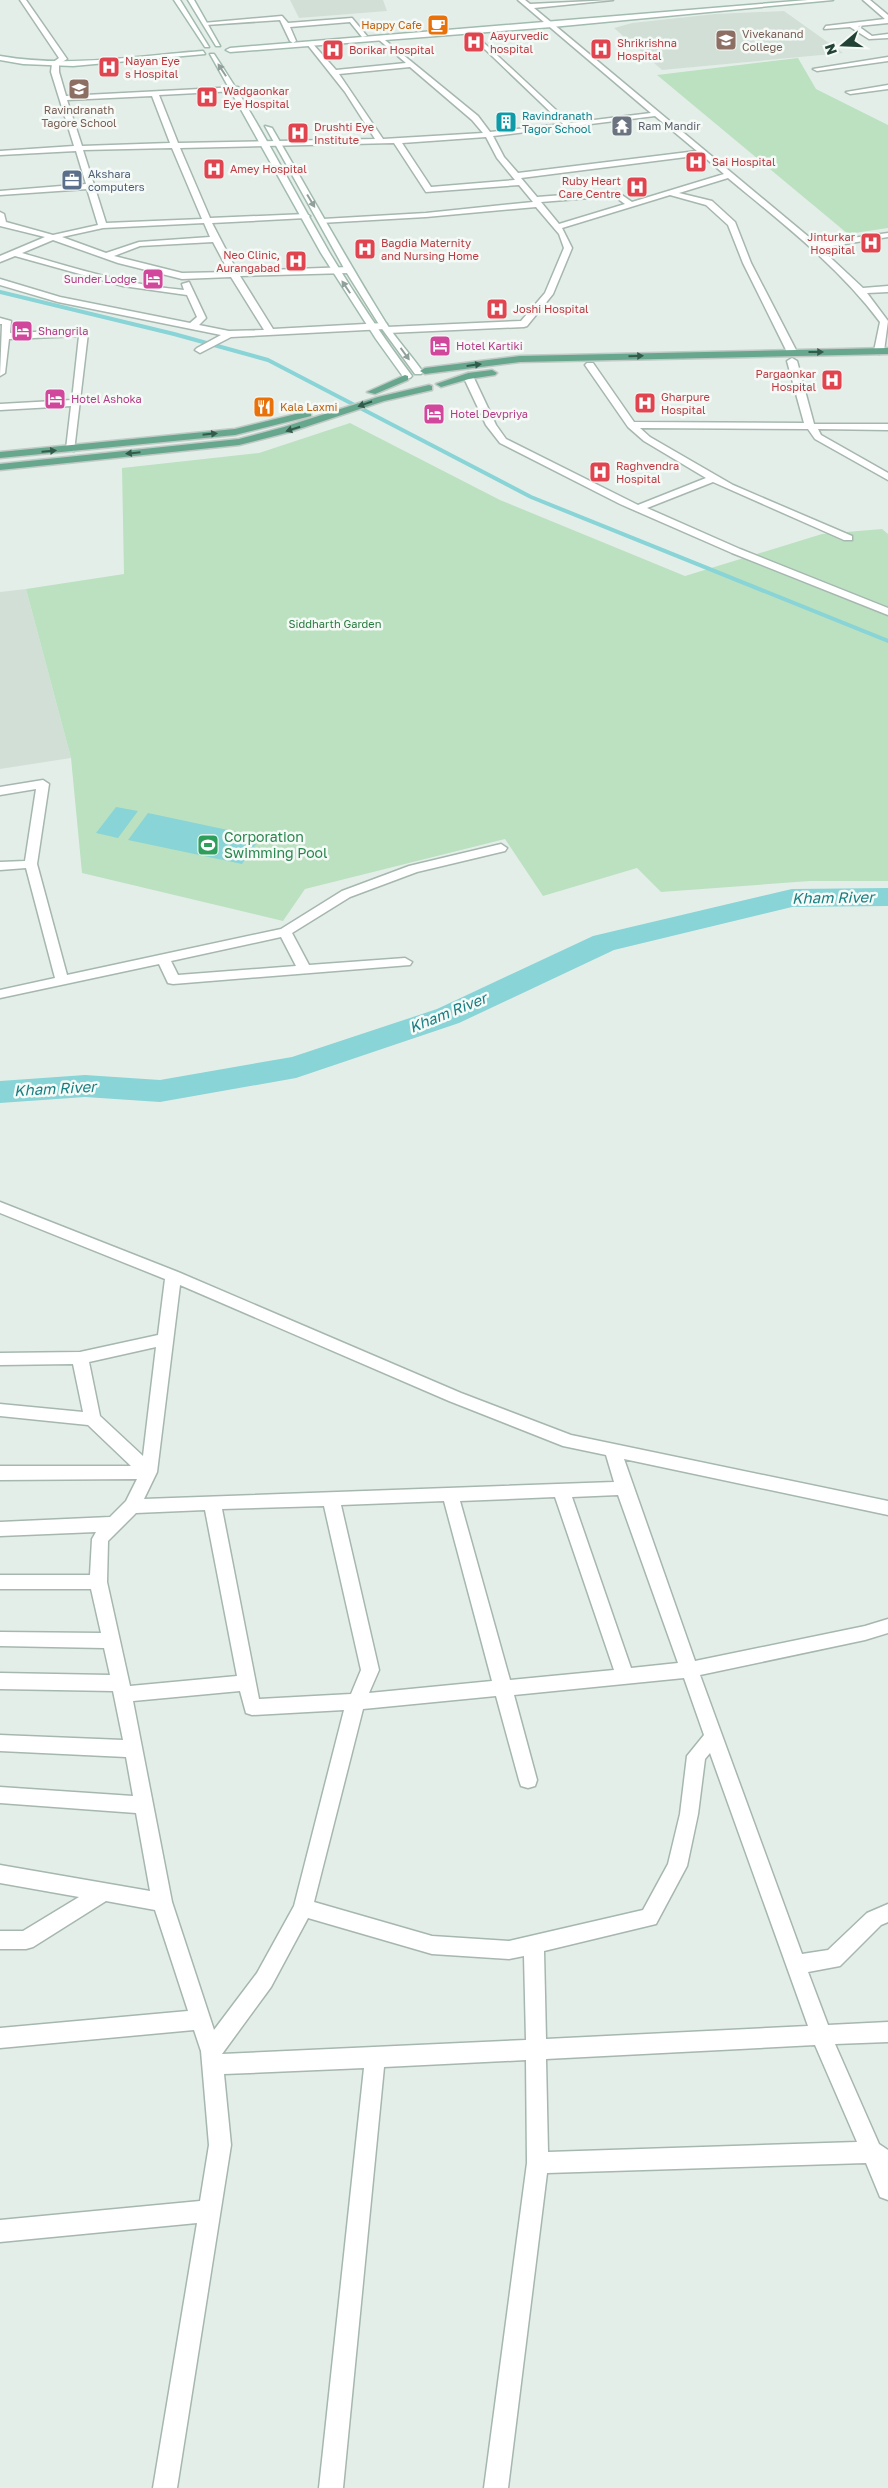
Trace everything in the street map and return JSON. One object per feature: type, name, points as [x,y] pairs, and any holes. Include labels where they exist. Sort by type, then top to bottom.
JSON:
[{"type":"main road","points":[[0,467],[239,442],[274,435],[390,396],[429,388],[468,376],[526,368],[883,351]]},
{"type":"main road","points":[[0,455],[235,432],[330,407],[380,390],[422,371],[520,359],[792,356],[888,360]]},
{"type":"main road","points":[[422,371],[441,375],[444,381],[441,384]]},
{"type":"main road","points":[[406,377],[411,386],[429,388]]},
{"type":"street","points":[[23,0],[59,61]]},
{"type":"street","points":[[177,0],[204,49],[212,55],[239,88],[266,144],[334,270],[390,357],[406,377]]},
{"type":"street","points":[[191,0],[218,45],[227,50],[470,32],[788,0]]},
{"type":"street","points":[[521,0],[814,246],[861,291],[886,324],[883,351]]},
{"type":"street","points":[[528,6],[610,0]]},
{"type":"street","points":[[212,55],[227,50],[293,41],[550,23],[830,0]]},
{"type":"street","points":[[866,0],[888,19]]},
{"type":"street","points":[[206,23],[282,18],[293,41]]},
{"type":"street","points":[[826,28],[888,19]]},
{"type":"street","points":[[286,26],[352,20],[364,36]]},
{"type":"street","points":[[851,25],[882,48]]},
{"type":"street","points":[[470,32],[568,125]]},
{"type":"street","points":[[871,38],[888,36]]},
{"type":"street","points":[[0,282],[58,299],[229,334],[524,324],[549,294],[568,248],[563,234],[501,158],[488,134],[475,118],[380,38]]},
{"type":"street","points":[[310,44],[335,72],[359,104],[380,141]]},
{"type":"street","points":[[0,58],[35,64],[204,49],[218,45]]},
{"type":"street","points":[[227,50],[228,62]]},
{"type":"street","points":[[0,52],[59,61]]},
{"type":"street","points":[[817,69],[888,59]]},
{"type":"street","points":[[59,61],[55,72],[103,226]]},
{"type":"street","points":[[335,72],[411,65]]},
{"type":"street","points":[[238,78],[239,88]]},
{"type":"street","points":[[850,92],[888,87]]},
{"type":"street","points":[[63,98],[239,88]]},
{"type":"street","points":[[155,92],[174,144],[217,239],[234,273],[271,332]]},
{"type":"street","points":[[0,153],[78,147],[380,141],[488,134],[657,114]]},
{"type":"street","points":[[262,118],[323,221],[349,270],[386,328],[422,371]]},
{"type":"street","points":[[396,140],[429,190],[518,180],[704,153]]},
{"type":"street","points":[[557,227],[730,176]]},
{"type":"street","points":[[0,194],[90,186]]},
{"type":"street","points":[[323,221],[426,215],[616,193],[631,205]]},
{"type":"street","points":[[670,193],[709,203],[732,224],[747,263],[792,356],[806,419],[818,438],[888,477]]},
{"type":"street","points":[[0,214],[2,224],[53,237],[121,261],[182,276],[349,270]]},
{"type":"street","points":[[0,259],[53,237],[103,226],[306,216]]},
{"type":"street","points":[[814,246],[888,234]]},
{"type":"street","points":[[106,256],[138,244],[217,239]]},
{"type":"street","points":[[14,254],[88,276],[155,291],[190,293]]},
{"type":"street","points":[[88,276],[121,261]]},
{"type":"street","points":[[182,276],[202,318],[192,326]]},
{"type":"street","points":[[861,291],[888,289]]},
{"type":"street","points":[[0,321],[7,321],[0,373]]},
{"type":"street","points":[[5,336],[84,333],[70,449]]},
{"type":"street","points":[[200,350],[229,334]]},
{"type":"street","points":[[590,365],[631,425],[646,439],[729,487],[848,538]]},
{"type":"street","points":[[468,376],[491,425],[503,441],[639,508],[736,551],[888,612]]},
{"type":"street","points":[[0,407],[76,403]]},
{"type":"street","points":[[631,425],[888,427]]},
{"type":"street","points":[[639,508],[714,478]]},
{"type":"street","points":[[0,791],[43,784],[31,864],[62,981]]},
{"type":"street","points":[[0,994],[285,932],[346,894],[413,869],[501,848]]},
{"type":"street","points":[[0,866],[31,864]]},
{"type":"street","points":[[285,932],[305,970]]},
{"type":"street","points":[[163,958],[172,980],[405,962]]},
{"type":"street","points":[[0,1207],[173,1276],[455,1396],[569,1441],[888,1508]]},
{"type":"street","points":[[165,2488],[220,2144],[211,2058],[162,1902],[122,1688],[98,1582],[100,1539],[132,1506],[149,1472],[173,1276]]},
{"type":"street","points":[[0,1359],[80,1358],[165,1339]]},
{"type":"street","points":[[80,1358],[92,1419],[149,1472]]},
{"type":"street","points":[[0,1410],[92,1419]]},
{"type":"street","points":[[613,1450],[624,1488],[821,2036],[880,2157],[888,2189]]},
{"type":"street","points":[[0,1473],[149,1472]]},
{"type":"street","points":[[132,1506],[624,1488]]},
{"type":"street","points":[[561,1490],[625,1676]]},
{"type":"street","points":[[450,1494],[528,1780]]},
{"type":"street","points":[[211,2058],[264,1980],[303,1908],[350,1718],[370,1670],[331,1498]]},
{"type":"street","points":[[212,1503],[252,1707],[357,1702],[689,1670],[865,1633],[888,1626]]},
{"type":"street","points":[[0,1529],[114,1524]]},
{"type":"street","points":[[0,1582],[98,1582]]},
{"type":"street","points":[[0,1639],[112,1641]]},
{"type":"street","points":[[0,1681],[122,1688],[247,1683]]},
{"type":"street","points":[[303,1908],[432,1945],[509,1950],[649,1918],[677,1866],[689,1814],[696,1756],[713,1737]]},
{"type":"street","points":[[0,1744],[134,1749]]},
{"type":"street","points":[[0,1795],[144,1805]]},
{"type":"street","points":[[0,1874],[162,1902]]},
{"type":"street","points":[[0,1940],[26,1940],[104,1892]]},
{"type":"street","points":[[795,1964],[833,1959],[874,1919],[888,1913]]},
{"type":"street","points":[[496,2488],[538,2163],[534,1944]]},
{"type":"street","points":[[0,2038],[200,2020]]},
{"type":"street","points":[[211,2058],[375,2057],[888,2032]]},
{"type":"street","points":[[331,2488],[375,2057]]},
{"type":"street","points":[[538,2163],[880,2157]]},
{"type":"street","points":[[0,2232],[209,2211]]},
{"type":"shaded area","points":[[290,0],[383,0],[387,11],[299,18]]},
{"type":"shaded area","name":"Vivekanand College","points":[[784,11],[843,53],[662,70],[614,28],[632,23],[715,14]]},
{"type":"shaded area","points":[[26,589],[71,758],[0,769],[0,592]]},
{"type":"green space","points":[[798,58],[816,89],[888,125],[888,228],[848,234],[657,75]]},
{"type":"green space","name":"Siddharth Garden","points":[[350,423],[500,500],[685,576],[822,534],[882,529],[888,534],[888,881],[810,881],[661,892],[637,868],[543,896],[505,839],[305,889],[283,921],[82,873],[71,758],[26,589],[124,574],[122,468],[259,453]]},
{"type":"water","points":[[116,807],[138,811],[118,838],[96,833]]},
{"type":"water","points":[[148,813],[261,837],[242,864],[128,840]]},
{"type":"waterway","points":[[0,292],[174,334],[268,360],[531,497],[888,641]]},
{"type":"waterway","name":"Kham River","points":[[0,1092],[85,1086],[160,1091],[296,1067],[448,1016],[604,943],[792,898],[888,897]]},
{"type":"place","name":"Happy Cafe","points":[[438,25]]},
{"type":"place","name":"Vivekanand College","points":[[726,40]]},
{"type":"place","name":"Aayurvedic hospital","points":[[474,42]]},
{"type":"place","name":"Shrikrishna Hospital","points":[[601,49]]},
{"type":"place","name":"Borikar Hospital","points":[[333,50]]},
{"type":"place","name":"Nayan Eye s Hospital","points":[[109,67]]},
{"type":"place","name":"Ravindranath Tagore School","points":[[79,89]]},
{"type":"place","name":"Wadgaonkar Eye Hospital","points":[[207,97]]},
{"type":"place","name":"Ravindranath Tagor School","points":[[506,122]]},
{"type":"place","name":"Ram Mandir","points":[[622,126]]},
{"type":"place","name":"Drushti Eye Institute","points":[[298,133]]},
{"type":"place","name":"Sai Hospital","points":[[696,162]]},
{"type":"place","name":"Amey Hospital","points":[[214,169]]},
{"type":"place","name":"Akshara computers","points":[[72,180]]},
{"type":"place","name":"Ruby Heart Care Centre","points":[[637,187]]},
{"type":"place","name":"Jinturkar Hospital","points":[[871,243]]},
{"type":"place","name":"Bagdia Maternity and Nursing Home","points":[[365,249]]},
{"type":"place","name":"Neo Clinic, Aurangabad","points":[[296,261]]},
{"type":"place","name":"Sunder Lodge","points":[[153,279]]},
{"type":"place","name":"Joshi Hospital","points":[[497,309]]},
{"type":"place","name":"Shangrila","points":[[22,331]]},
{"type":"place","name":"Hotel Kartiki","points":[[440,346]]},
{"type":"place","name":"Pargaonkar Hospital","points":[[832,380]]},
{"type":"place","name":"Hotel Ashoka","points":[[55,399]]},
{"type":"place","name":"Gharpure Hospital","points":[[645,403]]},
{"type":"place","name":"Kala Laxmi","points":[[264,407]]},
{"type":"place","name":"Hotel Devpriya","points":[[434,414]]},
{"type":"place","name":"Raghvendra Hospital","points":[[600,472]]},
{"type":"place","name":"Corporation Swimming Pool","points":[[208,845]]}]
